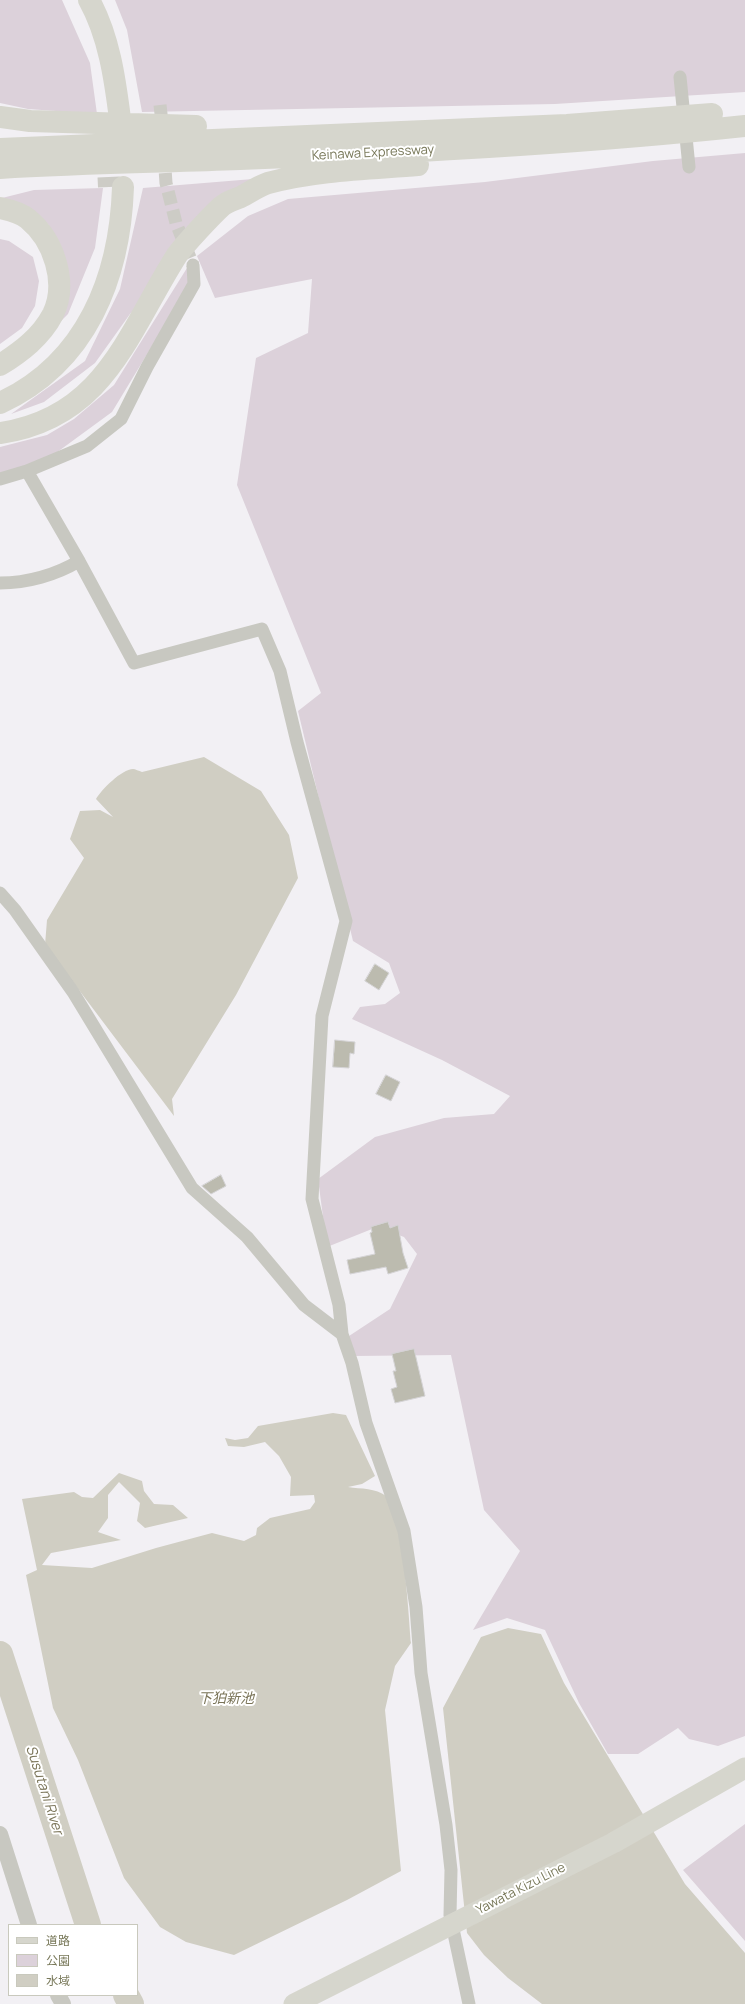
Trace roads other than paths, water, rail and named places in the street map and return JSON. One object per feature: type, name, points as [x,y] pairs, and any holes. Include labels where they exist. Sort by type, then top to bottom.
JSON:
[{"type":"highway","points":[[73,0],[91,40],[104,97],[113,119],[111,63],[94,10],[89,0]]},
{"type":"highway","name":"Keinawa Expressway","points":[[0,149],[567,125],[745,112]]},
{"type":"highway","points":[[0,117],[30,121],[167,126],[262,126],[497,120],[567,125]]},
{"type":"highway","name":"Keinawa Expressway","points":[[0,168],[302,156],[609,139],[745,126]]},
{"type":"highway","points":[[0,433],[27,428],[47,419],[71,406],[90,390],[111,367],[131,337],[178,254],[223,206],[267,184],[316,174],[497,156],[609,139]]},
{"type":"highway","points":[[0,171],[38,166]]},
{"type":"highway","points":[[0,389],[22,376],[55,347],[80,312],[89,293],[103,245],[109,210],[116,187],[118,236],[109,278],[84,332],[64,356],[45,375],[18,395],[0,403]]},
{"type":"highway","points":[[0,208],[11,210],[27,218],[40,230],[49,244],[59,274],[57,297],[53,314],[42,331],[28,346],[0,365]]},
{"type":"main road","name":"Yawata Kizu Line","points":[[294,2004],[613,1843],[690,1801],[745,1768]]},
{"type":"street","points":[[680,77],[689,167]]},
{"type":"street","points":[[0,479],[27,471],[87,446],[121,419],[147,367],[194,284],[193,265]]},
{"type":"street","points":[[27,471],[79,561],[134,663],[262,629],[280,671],[297,742],[346,921],[322,1016],[312,1199],[339,1305],[342,1334],[352,1363],[366,1423],[404,1531],[416,1607],[421,1673],[451,1870],[450,1915],[468,2004]]},
{"type":"street","points":[[0,583],[14,583],[62,571],[79,561]]},
{"type":"street","points":[[0,893],[15,910],[73,992],[192,1188],[247,1238],[304,1305],[342,1334]]},
{"type":"street","points":[[0,1834],[29,1924]]},
{"type":"water","points":[[204,757],[261,791],[289,835],[298,878],[236,995],[172,1099],[174,1116],[45,945],[47,920],[84,858],[70,839],[80,811],[100,810],[113,817],[96,799],[107,786],[123,772],[133,769],[142,772]]},
{"type":"water","name":"下狛新池","points":[[333,1413],[346,1415],[375,1476],[362,1484],[348,1487],[373,1490],[386,1496],[392,1505],[401,1541],[407,1589],[411,1643],[395,1666],[385,1710],[401,1871],[347,1900],[234,1955],[186,1942],[160,1927],[124,1878],[78,1760],[53,1708],[26,1575],[37,1570],[22,1499],[74,1492],[82,1497],[93,1498],[119,1473],[142,1481],[144,1491],[154,1504],[173,1505],[188,1518],[145,1528],[137,1521],[140,1503],[119,1482],[108,1495],[108,1518],[98,1532],[121,1540],[51,1553],[42,1565],[92,1568],[156,1548],[212,1533],[244,1541],[256,1535],[257,1528],[270,1518],[310,1509],[315,1502],[314,1495],[290,1496],[291,1477],[279,1456],[265,1442],[244,1447],[228,1446],[225,1438],[235,1440],[248,1438],[258,1426]]},
{"type":"water","points":[[508,1628],[541,1634],[564,1683],[685,1884],[745,1953],[745,2004],[542,2004],[508,1978],[484,1955],[467,1933],[443,1708],[481,1637]]},
{"type":"waterway","name":"Susutani River","points":[[0,1654],[88,1924]]},
{"type":"waterway","name":"Susutani River","points":[[127,1996],[131,2004]]},
{"type":"tunnel","points":[[160,105],[163,131]]},
{"type":"tunnel","points":[[107,144],[109,187]]},
{"type":"tunnel","points":[[164,154],[166,183],[176,223],[193,265]]}]
